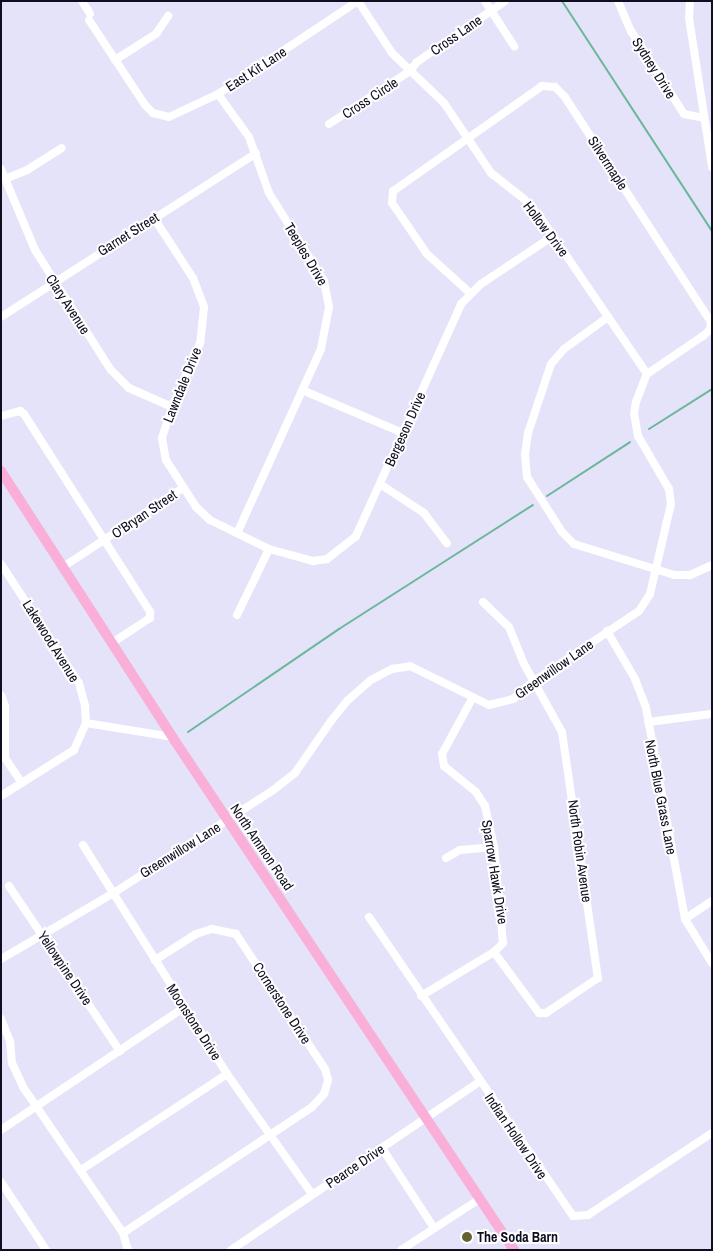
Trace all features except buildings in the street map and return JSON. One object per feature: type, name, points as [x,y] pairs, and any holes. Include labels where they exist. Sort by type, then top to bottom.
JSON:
[{"type":"main road","name":"North Ammon Road","points":[[1,471],[172,737],[506,1235],[514,1250]]},
{"type":"main road","name":"North Ammon Road","points":[[506,1235],[519,1250]]},
{"type":"street","points":[[82,1],[116,60],[156,34],[168,16]]},
{"type":"street","name":"Hollow Drive","points":[[358,1],[392,53],[410,71],[434,90],[491,173],[532,207],[647,374]]},
{"type":"street","name":"East Kit Lane","points":[[116,60],[149,110],[169,117],[218,94],[358,1]]},
{"type":"street","points":[[485,1],[514,46]]},
{"type":"street","name":"Cross Lane","points":[[410,71],[417,62],[504,1]]},
{"type":"street","name":"Sydney Drive","points":[[618,1],[631,31],[678,106],[684,114],[704,118]]},
{"type":"street","points":[[690,1],[689,18],[712,166]]},
{"type":"street","name":"Cross Circle","points":[[329,124],[410,71]]},
{"type":"street","name":"Silvermaple","points":[[470,293],[427,254],[392,203],[391,196],[399,184],[542,86],[549,84],[560,90],[708,313],[711,322],[710,330],[647,374]]},
{"type":"street","name":"Teeples Drive","points":[[218,94],[249,137],[269,193],[328,292],[329,308],[323,342],[236,533]]},
{"type":"street","points":[[5,180],[27,170],[62,148]]},
{"type":"street","name":"Garnet Street","points":[[1,317],[256,153]]},
{"type":"street","name":"Clary Avenue","points":[[1,169],[35,250],[118,379],[129,388],[172,407]]},
{"type":"street","name":"Lawndale Drive","points":[[154,218],[193,278],[204,307],[200,342],[172,407],[162,448],[183,488],[210,520],[236,533]]},
{"type":"street","name":"Bergeson Drive","points":[[236,533],[270,549],[300,560],[327,559],[356,536],[461,304],[470,293],[553,236]]},
{"type":"street","points":[[608,317],[564,349],[551,364],[528,433],[525,454],[527,477],[562,532],[574,544],[656,570],[690,575],[712,565]]},
{"type":"street","name":"Greenwillow Lane","points":[[1,959],[112,894],[228,820],[295,773],[348,700],[371,680],[392,669],[410,666],[472,699],[489,705],[513,699],[534,681],[639,611],[650,594],[671,504],[670,489],[644,448],[636,427],[636,402],[647,374]]},
{"type":"street","points":[[302,390],[403,433]]},
{"type":"street","points":[[1,416],[20,411],[24,414],[105,540]]},
{"type":"street","points":[[380,484],[417,507],[446,543]]},
{"type":"street","name":"O'Bryan Street","points":[[63,567],[183,488]]},
{"type":"street","name":"O'Bryan Street","points":[[105,540],[150,612],[150,618],[112,643]]},
{"type":"street","points":[[237,615],[270,549]]},
{"type":"street","name":"Lakewood Avenue","points":[[1,564],[79,683],[85,706],[86,723]]},
{"type":"street","name":"North Robin Avenue","points":[[483,602],[509,627],[534,681],[562,732],[598,978],[546,1013],[539,1013],[494,952]]},
{"type":"street","name":"North Blue Grass Lane","points":[[607,632],[635,678],[648,722],[685,919],[712,963]]},
{"type":"street","points":[[1,695],[5,706],[5,758],[22,783]]},
{"type":"street","name":"Sparrow Hawk Drive","points":[[472,699],[442,754],[444,766],[476,792],[484,806],[494,847],[504,930],[503,943],[494,952]]},
{"type":"street","points":[[648,722],[712,714]]},
{"type":"street","points":[[1,796],[74,750],[86,723],[172,737]]},
{"type":"street","name":"Moonstone Drive","points":[[84,845],[112,894],[227,1074],[312,1194]]},
{"type":"street","points":[[446,858],[460,850],[494,847]]},
{"type":"street","name":"Yellowpine Drive","points":[[10,886],[120,1051]]},
{"type":"street","points":[[685,919],[712,901]]},
{"type":"street","name":"Indian Hollow Drive","points":[[369,917],[479,1082],[573,1216],[588,1215],[712,1132]]},
{"type":"street","name":"Cornerstone Drive","points":[[123,1233],[312,1107],[324,1094],[328,1080],[315,1053],[236,934],[212,929],[196,934],[155,960]]},
{"type":"street","points":[[422,996],[494,952]]},
{"type":"street","points":[[1,1130],[185,1007]]},
{"type":"street","points":[[1,1019],[10,1041],[12,1063],[38,1106],[123,1233],[128,1250]]},
{"type":"street","points":[[81,1170],[227,1074]]},
{"type":"street","name":"Pearce Drive","points":[[231,1250],[479,1082]]},
{"type":"street","points":[[382,1148],[434,1228]]},
{"type":"street","points":[[1,1182],[46,1250]]},
{"type":"street","points":[[402,1250],[481,1198]]},
{"type":"waterway","points":[[562,1],[712,231]]},
{"type":"waterway","points":[[649,429],[712,389]]},
{"type":"waterway","points":[[547,496],[630,442]]},
{"type":"waterway","points":[[188,732],[339,629],[533,505]]},
{"type":"place","name":"The Soda Barn","points":[[467,1237]]}]
